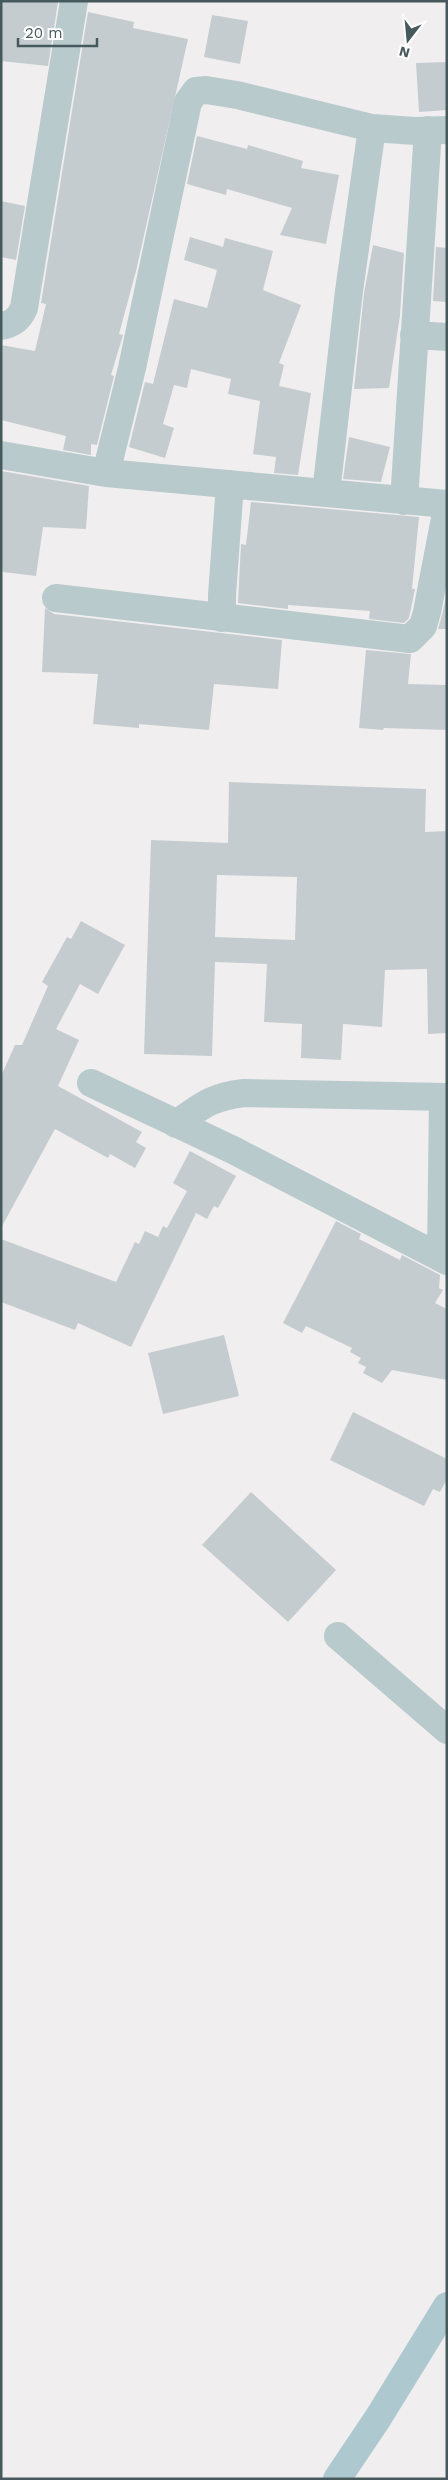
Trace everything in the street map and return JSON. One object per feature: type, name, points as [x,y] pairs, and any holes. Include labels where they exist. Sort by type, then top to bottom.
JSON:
[{"type":"main road","points":[[337,2479],[378,2418],[447,2306]]},
{"type":"street","points":[[1,326],[9,325],[17,320],[24,308],[74,1]]},
{"type":"street","points":[[106,473],[132,368],[188,102],[196,91],[206,90],[237,95],[372,128],[437,130],[414,335],[404,500]]},
{"type":"street","points":[[326,494],[350,291],[372,128]]},
{"type":"street","points":[[414,335],[447,337]]},
{"type":"street","points":[[1,455],[106,473],[447,504]]},
{"type":"street","points":[[222,618],[230,484]]},
{"type":"street","points":[[56,598],[410,639],[423,626],[427,612],[447,508]]},
{"type":"street","points":[[91,1082],[176,1124],[233,1150],[444,1259],[445,1097],[244,1093],[220,1096],[206,1103],[176,1124]]},
{"type":"street","points":[[338,1636],[447,1730]]},
{"type":"building","points":[[1,1],[58,2],[48,66],[1,61]]},
{"type":"building","points":[[88,12],[134,22],[133,28],[188,39],[136,271],[119,334],[123,335],[111,375],[114,376],[97,445],[91,444],[91,455],[63,450],[66,436],[1,420],[1,345],[35,351],[46,304],[41,303]]},
{"type":"building","points":[[212,15],[248,21],[240,64],[204,57]]},
{"type":"building","points":[[447,62],[447,110],[419,112],[416,63]]},
{"type":"building","points":[[197,136],[247,149],[248,145],[303,161],[301,168],[339,175],[326,244],[280,235],[292,208],[227,189],[226,195],[187,184]]},
{"type":"building","points":[[1,201],[25,206],[16,260],[1,257]]},
{"type":"building","points":[[190,237],[223,247],[225,238],[273,251],[263,290],[301,305],[279,363],[284,365],[279,386],[311,393],[298,475],[274,473],[276,457],[253,454],[260,401],[228,394],[231,379],[191,369],[187,388],[174,385],[163,424],[174,428],[165,458],[129,447],[145,382],[153,384],[174,299],[207,308],[217,270],[184,260]]},
{"type":"building","points":[[373,245],[404,253],[400,315],[389,388],[354,389],[364,293]]},
{"type":"building","points":[[436,247],[447,248],[447,302],[433,301]]},
{"type":"building","points":[[349,437],[390,447],[381,482],[343,479]]},
{"type":"building","points":[[1,471],[89,486],[86,529],[43,527],[36,576],[3,572],[1,564]]},
{"type":"building","points":[[251,502],[419,517],[412,589],[415,589],[409,618],[404,623],[369,619],[370,611],[288,605],[288,609],[238,603],[241,544],[246,545]]},
{"type":"building","points":[[447,592],[447,629],[438,629],[442,615]]},
{"type":"building","points":[[45,608],[54,614],[282,640],[278,689],[214,684],[209,730],[139,724],[139,728],[93,724],[98,674],[42,672]]},
{"type":"building","points":[[366,650],[411,654],[408,684],[447,685],[447,730],[359,728]]},
{"type":"building","points":[[229,782],[426,789],[425,832],[447,831],[447,1033],[428,1034],[427,969],[385,970],[382,1027],[343,1024],[341,1060],[301,1058],[302,1024],[264,1022],[267,964],[215,962],[212,1056],[144,1054],[151,840],[228,843]],"holes":[[[217,875],[297,877],[295,940],[215,937]]]},
{"type":"building","points":[[81,921],[125,945],[98,994],[80,984],[56,1029],[79,1040],[58,1086],[142,1132],[136,1142],[146,1148],[135,1168],[110,1154],[108,1158],[55,1129],[1,1228],[1,1076],[15,1045],[22,1045],[48,986],[42,982],[67,937],[71,939]]},
{"type":"building","points":[[190,1151],[236,1176],[218,1208],[214,1206],[207,1219],[196,1213],[131,1347],[78,1323],[75,1330],[1,1302],[1,1239],[116,1282],[135,1242],[139,1244],[145,1231],[158,1237],[163,1226],[167,1228],[187,1191],[173,1183]]},
{"type":"building","points":[[336,1221],[361,1234],[359,1239],[400,1260],[402,1255],[440,1275],[439,1288],[443,1290],[435,1303],[447,1309],[447,1380],[392,1370],[382,1383],[363,1373],[366,1367],[358,1363],[361,1358],[350,1352],[352,1348],[306,1326],[302,1333],[283,1323]]},
{"type":"building","points":[[224,1335],[239,1396],[163,1414],[148,1353]]},
{"type":"building","points":[[353,1412],[447,1459],[447,1479],[440,1492],[433,1489],[424,1506],[330,1460]]},
{"type":"building","points":[[251,1492],[336,1570],[288,1622],[202,1545]]}]
